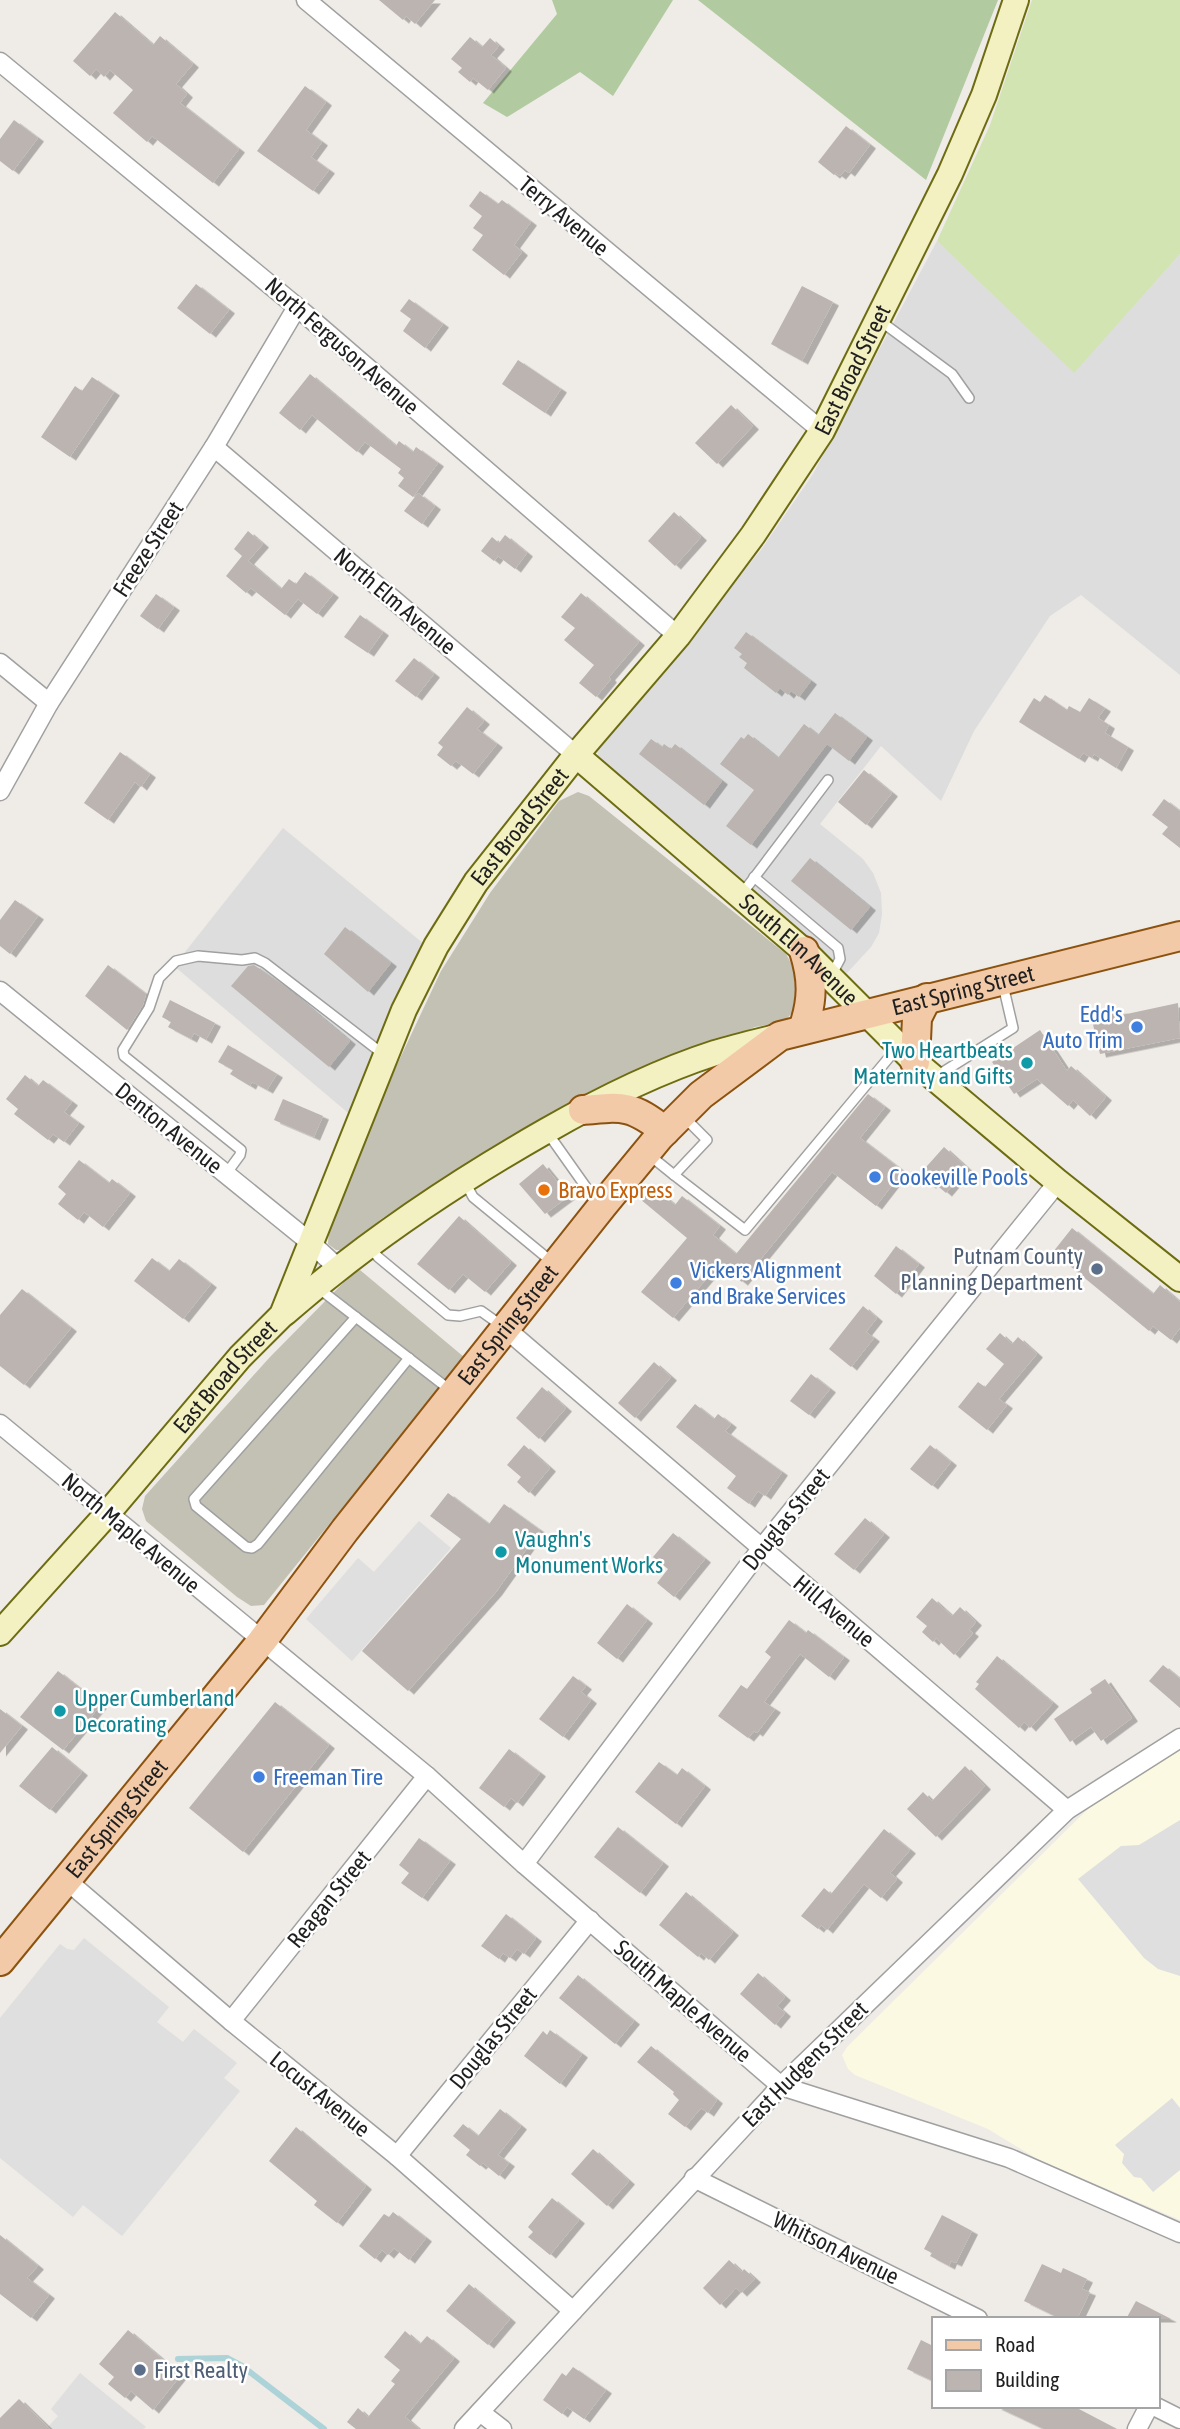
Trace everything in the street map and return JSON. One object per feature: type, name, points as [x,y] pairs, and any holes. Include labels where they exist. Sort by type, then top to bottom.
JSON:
[{"type":"main road","name":"East Spring Street","points":[[0,1961],[261,1641],[345,1530],[603,1205],[646,1153],[701,1095],[792,1032],[1180,936]]},
{"type":"main road","points":[[792,1032],[812,996],[811,972],[804,951]]},
{"type":"main road","points":[[916,1062],[917,1018],[927,998]]},
{"type":"main road","points":[[583,1110],[632,1108],[673,1123]]},
{"type":"street","name":"Terry Avenue","points":[[306,0],[822,431]]},
{"type":"street","name":"East Broad Street","points":[[0,1633],[107,1514],[240,1357],[282,1315],[404,1010],[436,946],[475,883],[576,755],[678,636],[753,535],[822,431],[955,163],[984,95],[1016,0]]},
{"type":"street","name":"North Ferguson Avenue","points":[[0,62],[297,307],[678,636]]},
{"type":"street","name":"Freeze Street","points":[[0,791],[49,704],[214,447],[297,307]]},
{"type":"street","name":"North Elm Avenue","points":[[214,447],[576,755]]},
{"type":"street","points":[[0,663],[49,704]]},
{"type":"street","name":"South Elm Avenue","points":[[576,755],[747,887],[804,951],[916,1062],[1058,1182],[1180,1279]]},
{"type":"street","name":"Denton Avenue","points":[[0,991],[337,1267]]},
{"type":"street","points":[[282,1315],[337,1267],[368,1245],[464,1180],[583,1110],[644,1080],[714,1053],[792,1032]]},
{"type":"street","name":"Douglas Street","points":[[524,1864],[761,1549],[1058,1182]]},
{"type":"street","name":"Hill Avenue","points":[[505,1328],[1067,1810]]},
{"type":"street","name":"North Maple Avenue","points":[[0,1424],[261,1641]]},
{"type":"street","name":"South Maple Avenue","points":[[261,1641],[427,1776],[524,1864],[780,2086],[1009,2158],[1180,2233]]},
{"type":"street","name":"East Hudgens Street","points":[[464,2429],[780,2086],[1067,1810],[1180,1738]]},
{"type":"street","name":"Reagan Street","points":[[232,2021],[427,1776]]},
{"type":"street","name":"Locust Avenue","points":[[65,1880],[397,2156],[573,2311]]},
{"type":"street","name":"Douglas Street","points":[[397,2156],[590,1920]]},
{"type":"street","name":"Whitson Avenue","points":[[694,2178],[974,2317]]},
{"type":"street","points":[[1137,2429],[1151,2408]]},
{"type":"street","points":[[1156,2408],[1180,2420]]},
{"type":"street","points":[[480,2412],[502,2429]]},
{"type":"lane","points":[[878,319],[952,374],[970,398]]},
{"type":"lane","points":[[828,780],[747,887],[838,947],[840,959],[830,977]]},
{"type":"lane","points":[[226,1174],[241,1150],[124,1056],[123,1050],[149,1007],[159,978],[176,961],[198,956],[242,960],[255,958],[386,1055]]},
{"type":"lane","points":[[646,1153],[745,1230],[916,1062],[1013,1028],[1001,979]]},
{"type":"lane","points":[[673,1123],[707,1140],[674,1175]]},
{"type":"lane","points":[[546,1131],[593,1197],[603,1205]]},
{"type":"lane","points":[[464,1180],[473,1197],[556,1265]]},
{"type":"lane","points":[[368,1245],[378,1257],[448,1315],[460,1316],[481,1311],[505,1328]]},
{"type":"lane","points":[[316,1286],[454,1393]]},
{"type":"lane","points":[[356,1317],[194,1499],[196,1506],[246,1547],[252,1548],[258,1544],[409,1358]]},
{"type":"shaded area","points":[[937,241],[1074,372],[1180,254],[1180,675],[1081,595],[1050,616],[974,731],[941,801],[881,746],[820,824],[863,859],[873,873],[881,893],[879,933],[871,947],[847,973],[600,765],[597,751],[761,550],[813,474]]},
{"type":"shaded area","points":[[578,792],[589,796],[786,954],[801,981],[797,1007],[784,1022],[755,1027],[658,1066],[467,1164],[381,1219],[346,1250],[336,1250],[328,1244],[329,1224],[395,1069],[441,971],[490,893],[559,801]]},
{"type":"shaded area","points":[[283,828],[424,944],[353,1117],[174,966]]},
{"type":"shaded area","points":[[360,1270],[464,1357],[264,1605],[251,1606],[146,1521],[142,1509],[145,1496],[270,1357],[350,1276]]},
{"type":"shaded area","points":[[419,1521],[451,1548],[352,1661],[306,1619],[358,1558],[374,1572]]},
{"type":"shaded area","points":[[1180,1749],[1180,2220],[1039,2160],[988,2129],[855,2075],[848,2069],[842,2055],[847,2047],[1094,1803]]},
{"type":"shaded area","points":[[1180,1820],[1180,1976],[1158,1969],[1144,1958],[1078,1879],[1121,1846],[1139,1845]]},
{"type":"shaded area","points":[[84,1938],[169,2007],[157,2022],[183,2042],[194,2029],[237,2063],[224,2078],[240,2091],[122,2236],[83,2205],[73,2217],[0,2158],[0,2018],[60,1944],[74,1950]]},
{"type":"shaded area","points":[[1172,2098],[1180,2108],[1180,2170],[1153,2192],[1122,2163],[1124,2154],[1115,2145]]},
{"type":"shaded area","points":[[80,2373],[146,2427],[46,2429],[58,2416],[51,2409]]},
{"type":"green space","points":[[552,0],[673,0],[613,96],[580,72],[507,117],[483,103],[557,14]]},
{"type":"green space","points":[[698,0],[998,0],[926,180]]},
{"type":"green space","points":[[1032,0],[1180,0],[1180,254],[1074,373],[937,241],[990,125]]},
{"type":"building","points":[[379,0],[435,0],[415,24],[406,16],[403,20]]},
{"type":"building","points":[[115,12],[153,45],[160,36],[193,64],[176,84],[187,94],[180,103],[239,149],[213,183],[152,136],[147,142],[113,113],[133,90],[110,70],[104,77],[96,69],[90,76],[73,61]]},
{"type":"building","points":[[470,37],[482,47],[490,38],[499,46],[491,55],[506,68],[488,90],[473,78],[470,82],[458,72],[462,68],[451,59]]},
{"type":"building","points":[[305,86],[326,102],[306,130],[322,142],[311,157],[329,170],[313,191],[257,151]]},
{"type":"building","points":[[14,120],[38,138],[13,171],[0,161],[0,139]]},
{"type":"building","points":[[846,126],[870,145],[849,173],[845,170],[840,176],[836,173],[834,175],[818,162]]},
{"type":"building","points":[[480,191],[498,204],[502,200],[531,222],[514,245],[522,252],[504,275],[472,250],[483,235],[473,228],[482,216],[469,206]]},
{"type":"building","points":[[196,284],[229,310],[210,334],[177,308]]},
{"type":"building","points":[[802,286],[833,302],[802,361],[771,344]]},
{"type":"building","points":[[409,299],[443,324],[425,348],[403,331],[411,319],[400,311]]},
{"type":"building","points":[[518,360],[561,389],[545,413],[502,384]]},
{"type":"building","points":[[310,374],[396,446],[399,441],[413,452],[416,447],[438,463],[413,497],[398,486],[404,478],[398,473],[401,469],[365,442],[357,452],[312,415],[300,430],[279,413]]},
{"type":"building","points":[[92,377],[114,392],[70,457],[41,437],[75,386],[82,391]]},
{"type":"building","points":[[731,405],[753,426],[717,464],[695,443]]},
{"type":"building","points":[[418,493],[435,506],[422,524],[404,511]]},
{"type":"building","points":[[674,512],[701,537],[675,566],[648,541]]},
{"type":"building","points":[[248,531],[263,544],[248,561],[281,589],[289,579],[296,584],[305,572],[333,594],[317,614],[298,599],[285,615],[251,588],[246,593],[226,576],[242,556],[234,549]]},
{"type":"building","points":[[505,535],[527,553],[515,569],[498,556],[494,561],[481,551],[492,537],[499,543]]},
{"type":"building","points":[[581,593],[639,642],[596,697],[579,683],[594,665],[564,640],[575,628],[561,617]]},
{"type":"building","points":[[156,594],[174,607],[158,629],[140,616]]},
{"type":"building","points":[[360,615],[383,632],[368,653],[344,637]]},
{"type":"building","points":[[746,632],[811,681],[799,697],[791,691],[788,695],[780,688],[776,693],[744,668],[747,663],[739,657],[742,654],[734,648]]},
{"type":"building","points":[[414,658],[434,674],[416,697],[395,681]]},
{"type":"building","points":[[1045,695],[1067,710],[1069,706],[1080,712],[1089,698],[1105,708],[1098,718],[1109,725],[1105,733],[1128,747],[1116,768],[1094,754],[1092,758],[1083,753],[1079,759],[1019,722],[1034,698],[1040,702]]},
{"type":"building","points":[[467,707],[484,721],[477,729],[497,744],[473,774],[456,761],[451,766],[437,755],[443,747],[438,743]]},
{"type":"building","points":[[835,713],[867,737],[849,761],[827,744],[751,845],[726,826],[754,790],[720,764],[741,737],[744,739],[748,734],[778,758],[804,724],[818,735]]},
{"type":"building","points":[[651,739],[662,747],[664,744],[671,749],[675,744],[722,781],[704,805],[639,754]]},
{"type":"building","points":[[120,752],[150,774],[141,787],[135,782],[108,820],[84,803]]},
{"type":"building","points":[[864,770],[892,793],[866,825],[838,802]]},
{"type":"building","points":[[1164,799],[1180,811],[1180,848],[1162,834],[1168,827],[1152,815]]},
{"type":"building","points":[[810,858],[870,907],[851,930],[791,881]]},
{"type":"building","points":[[15,900],[38,916],[10,954],[0,946],[0,920]]},
{"type":"building","points":[[345,927],[391,963],[368,992],[324,954]]},
{"type":"building","points":[[108,965],[146,994],[143,1005],[127,1030],[85,996]]},
{"type":"building","points":[[254,965],[283,985],[350,1041],[329,1067],[231,986],[248,966]]},
{"type":"building","points":[[170,1000],[215,1023],[206,1040],[194,1033],[191,1039],[168,1027],[171,1022],[162,1017]]},
{"type":"building","name":"Edd's Auto Trim","points":[[1178,1003],[1180,1038],[1100,1054],[1091,1016],[1122,1010],[1122,1015]]},
{"type":"building","points":[[1040,1030],[1067,1071],[1071,1066],[1106,1097],[1090,1116],[1073,1100],[1068,1106],[1037,1079],[1014,1094],[992,1062]]},
{"type":"building","points":[[228,1045],[277,1074],[267,1090],[252,1082],[250,1086],[230,1074],[233,1070],[218,1062]]},
{"type":"building","points":[[25,1075],[38,1086],[43,1080],[72,1102],[64,1112],[79,1123],[64,1142],[53,1134],[48,1140],[14,1114],[18,1109],[6,1099]]},
{"type":"building","points":[[868,1094],[885,1107],[860,1138],[903,1171],[876,1206],[832,1172],[742,1282],[719,1264],[673,1318],[641,1292],[687,1238],[640,1199],[651,1185],[675,1205],[682,1196],[720,1226],[713,1235],[736,1254]]},
{"type":"building","points":[[283,1099],[323,1116],[314,1137],[274,1120]]},
{"type":"building","points":[[944,1147],[967,1168],[946,1193],[933,1182],[930,1185],[919,1175]]},
{"type":"building","points":[[79,1160],[109,1183],[112,1179],[130,1193],[103,1227],[84,1212],[78,1220],[58,1204],[66,1194],[58,1187]]},
{"type":"building","name":"Bravo Express","points":[[543,1164],[569,1196],[545,1214],[519,1184]]},
{"type":"building","points":[[459,1216],[511,1262],[485,1292],[463,1274],[449,1290],[417,1264]]},
{"type":"building","name":"Putnam County Planning Department","points":[[1072,1228],[1153,1294],[1160,1285],[1180,1302],[1180,1328],[1171,1340],[1153,1326],[1149,1331],[1053,1252]]},
{"type":"building","points":[[896,1246],[919,1264],[896,1294],[874,1276]]},
{"type":"building","points":[[152,1258],[169,1271],[179,1259],[211,1284],[183,1319],[134,1281]]},
{"type":"building","points":[[22,1289],[71,1328],[24,1385],[0,1366],[0,1315]]},
{"type":"building","points":[[863,1306],[877,1318],[866,1332],[874,1338],[851,1367],[829,1349]]},
{"type":"building","points":[[1000,1333],[1012,1344],[1018,1337],[1037,1354],[999,1399],[1007,1405],[987,1430],[958,1407],[978,1382],[985,1387],[1004,1364],[986,1349]]},
{"type":"building","points":[[654,1362],[671,1377],[635,1418],[618,1403]]},
{"type":"building","points":[[811,1374],[830,1389],[809,1415],[790,1401]]},
{"type":"building","points":[[542,1387],[566,1408],[539,1439],[516,1418]]},
{"type":"building","points":[[695,1404],[714,1419],[718,1414],[731,1424],[725,1431],[782,1472],[765,1496],[758,1491],[749,1504],[727,1488],[736,1476],[676,1427]]},
{"type":"building","points":[[524,1445],[550,1468],[529,1493],[517,1482],[521,1477],[507,1465]]},
{"type":"building","points":[[930,1445],[951,1462],[932,1486],[910,1469]]},
{"type":"building","points":[[448,1493],[489,1524],[504,1504],[540,1530],[496,1592],[408,1691],[362,1651],[461,1539],[430,1516]]},
{"type":"building","points":[[865,1518],[884,1534],[854,1570],[834,1554]]},
{"type":"building","points":[[673,1533],[705,1559],[674,1597],[657,1583],[668,1569],[653,1557]]},
{"type":"building","points":[[932,1598],[952,1616],[960,1607],[976,1622],[969,1630],[973,1633],[954,1655],[936,1638],[933,1642],[922,1632],[927,1626],[916,1617]]},
{"type":"building","points":[[627,1604],[647,1620],[617,1659],[597,1643]]},
{"type":"building","points":[[789,1620],[806,1633],[808,1630],[844,1657],[829,1677],[800,1654],[764,1702],[775,1709],[757,1733],[754,1731],[748,1738],[718,1716],[741,1685],[747,1689],[771,1657],[765,1652]]},
{"type":"building","points":[[997,1656],[1053,1703],[1030,1728],[1024,1722],[1019,1728],[975,1689],[979,1684],[976,1682]]},
{"type":"building","points":[[1163,1665],[1180,1679],[1180,1708],[1149,1681]]},
{"type":"building","name":"Upper Cumberland Decorating","points":[[58,1671],[101,1705],[63,1750],[20,1717]]},
{"type":"building","points":[[573,1676],[586,1686],[581,1692],[591,1700],[563,1737],[539,1719]]},
{"type":"building","points":[[1105,1679],[1132,1718],[1101,1741],[1091,1727],[1070,1742],[1054,1719],[1092,1693],[1090,1689]]},
{"type":"building","name":"Freeman Tire","points":[[275,1702],[329,1745],[243,1852],[189,1808]]},
{"type":"building","points":[[0,1709],[22,1726],[0,1753]]},
{"type":"building","points":[[52,1747],[82,1772],[50,1810],[19,1786]]},
{"type":"building","points":[[509,1749],[540,1773],[517,1803],[511,1798],[504,1807],[479,1788]]},
{"type":"building","points":[[659,1762],[677,1775],[682,1768],[705,1786],[676,1824],[635,1792]]},
{"type":"building","points":[[965,1766],[985,1786],[936,1837],[907,1809],[923,1792],[932,1801]]},
{"type":"building","points":[[618,1827],[663,1863],[640,1893],[594,1857]]},
{"type":"building","points":[[884,1829],[910,1850],[890,1873],[897,1879],[881,1898],[864,1884],[827,1930],[821,1925],[818,1929],[801,1916],[824,1888],[831,1894]]},
{"type":"building","points":[[419,1838],[450,1861],[422,1898],[401,1883],[409,1873],[399,1865]]},
{"type":"building","points":[[686,1892],[733,1932],[709,1960],[701,1953],[698,1957],[659,1925]]},
{"type":"building","points":[[506,1914],[536,1938],[524,1954],[517,1949],[510,1958],[503,1953],[499,1959],[481,1946]]},
{"type":"building","points":[[758,1973],[785,1997],[777,2006],[785,2013],[775,2025],[740,1994]]},
{"type":"building","points":[[578,1975],[634,2021],[615,2044],[559,1998]]},
{"type":"building","points":[[550,2030],[582,2054],[560,2084],[524,2056],[543,2031],[547,2035]]},
{"type":"building","points":[[651,2046],[717,2100],[708,2113],[701,2108],[685,2127],[668,2114],[679,2100],[674,2092],[637,2062]]},
{"type":"building","points":[[500,2109],[521,2126],[498,2155],[509,2163],[499,2176],[483,2163],[480,2166],[466,2155],[470,2150],[453,2136],[463,2124],[478,2136]]},
{"type":"building","points":[[296,2127],[366,2186],[337,2223],[314,2205],[317,2201],[269,2161]]},
{"type":"building","points":[[593,2149],[629,2181],[607,2206],[571,2174]]},
{"type":"building","points":[[552,2198],[579,2220],[550,2255],[528,2237],[533,2232],[528,2227]]},
{"type":"building","points":[[393,2212],[426,2238],[409,2260],[394,2248],[388,2255],[382,2250],[375,2259],[359,2246],[384,2214],[389,2217]]},
{"type":"building","points":[[942,2215],[972,2231],[956,2263],[951,2261],[949,2266],[930,2256],[932,2253],[924,2249]]},
{"type":"building","points":[[0,2235],[38,2266],[27,2278],[49,2295],[31,2318],[0,2294]]},
{"type":"building","points":[[729,2260],[755,2279],[741,2293],[736,2288],[720,2305],[703,2288]]},
{"type":"building","points":[[1042,2264],[1061,2273],[1063,2268],[1087,2279],[1082,2289],[1090,2292],[1078,2317],[1057,2317],[1024,2301]]},
{"type":"building","points":[[469,2284],[510,2319],[488,2345],[446,2311]]},
{"type":"building","points":[[1136,2301],[1171,2319],[1159,2317],[1127,2317]]},
{"type":"building","name":"First Realty","points":[[128,2330],[181,2375],[153,2410],[131,2391],[125,2398],[108,2384],[114,2377],[99,2364]]},
{"type":"building","points":[[405,2331],[420,2344],[427,2336],[454,2358],[405,2417],[419,2429],[356,2429],[347,2422],[358,2408],[368,2417],[395,2384],[391,2381],[400,2370],[384,2357]]},
{"type":"building","points":[[921,2340],[932,2346],[932,2381],[907,2369]]},
{"type":"building","points":[[573,2367],[606,2390],[584,2419],[567,2407],[562,2414],[543,2400],[562,2373],[566,2376]]},
{"type":"building","points":[[19,2399],[50,2429],[0,2429],[0,2418]]},
{"type":"building","points":[[999,2408],[1077,2408],[1117,2429],[1044,2429]]},
{"type":"waterway","points":[[178,2359],[227,2358],[242,2366],[324,2429]]},
{"type":"place","name":"Edd's Auto Trim","points":[[1137,1027]]},
{"type":"place","name":"Two Heartbeats Maternity and Gifts","points":[[1027,1063]]},
{"type":"place","name":"Cookeville Pools","points":[[875,1177]]},
{"type":"place","name":"Bravo Express","points":[[544,1190]]},
{"type":"place","name":"Putnam County Planning Department","points":[[1097,1269]]},
{"type":"place","name":"Vickers Alignment and Brake Services","points":[[676,1283]]},
{"type":"place","name":"Vaughn's Monument Works","points":[[501,1552]]},
{"type":"place","name":"Upper Cumberland Decorating","points":[[60,1711]]},
{"type":"place","name":"Freeman Tire","points":[[259,1777]]},
{"type":"place","name":"First Realty","points":[[140,2370]]}]
